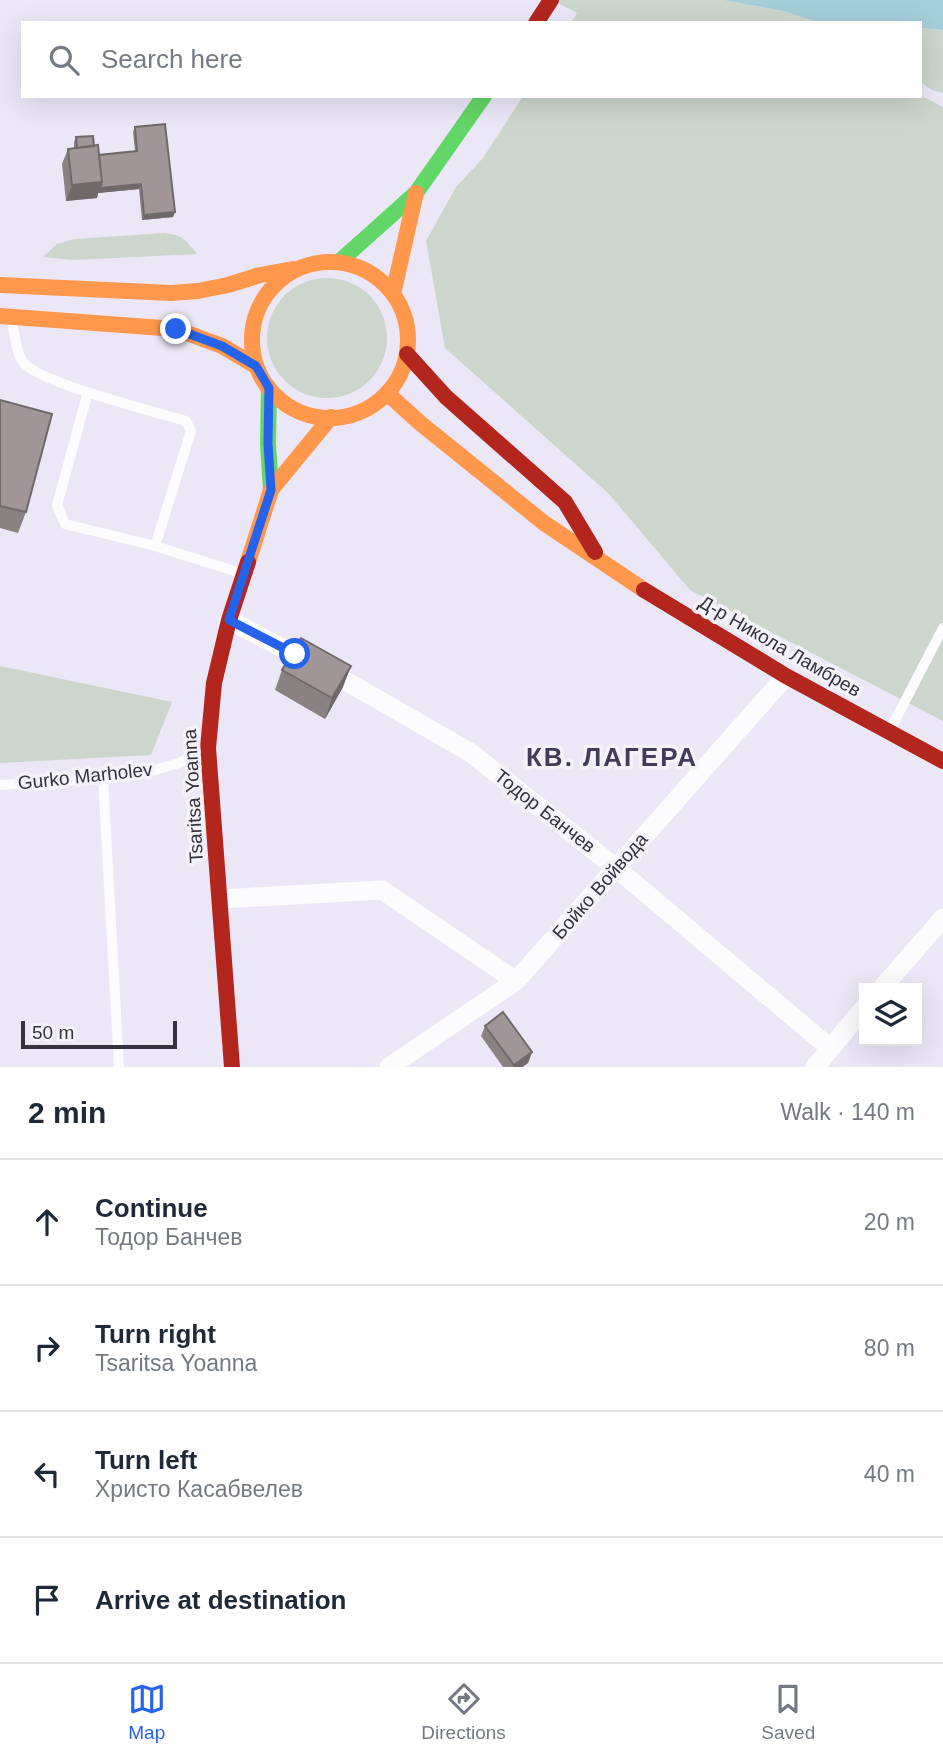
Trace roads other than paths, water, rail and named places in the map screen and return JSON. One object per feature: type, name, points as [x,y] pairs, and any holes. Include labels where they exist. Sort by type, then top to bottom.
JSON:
[{"type":"main road","points":[[537,21],[551,0]]},
{"type":"main road","points":[[339,262],[416,194],[483,98]]},
{"type":"main road","points":[[393,293],[416,194]]},
{"type":"main road","points":[[339,262],[369,272],[393,293],[405,316],[407,354],[400,375],[378,401],[356,413],[319,417],[297,410],[277,397],[269,388],[256,366],[252,334],[261,302],[275,285],[292,271],[302,267],[314,263],[339,262]]},
{"type":"main road","points":[[9,300],[198,292],[302,267]]},
{"type":"main road","points":[[9,300],[176,329],[222,346],[256,366]]},
{"type":"main road","name":"Д-р Никола Ламбрев","points":[[407,354],[446,397],[565,502],[600,560]]},
{"type":"main road","name":"Tsaritsa Yoanna","points":[[269,388],[271,490]]},
{"type":"main road","name":"Д-р Никола Ламбрев","points":[[387,393],[544,523],[643,590],[786,676],[943,761]]},
{"type":"main road","name":"Tsaritsa Yoanna","points":[[232,1067],[208,748],[215,683],[229,620],[271,490],[331,417]]},
{"type":"street","name":"Тодор Банчев","points":[[229,620],[351,684],[471,753],[616,868],[830,1048]]},
{"type":"street","name":"Бойко Войвода","points":[[389,1067],[516,981],[786,676]]},
{"type":"street","points":[[220,899],[382,890],[516,981]]},
{"type":"street","points":[[886,983],[943,918]]},
{"type":"street","points":[[815,1067],[859,1014]]},
{"type":"lane","points":[[9,300],[15,341],[23,362],[38,373],[89,392],[186,421],[191,431],[155,547]]},
{"type":"lane","points":[[89,392],[57,505],[65,524],[155,547],[243,574]]},
{"type":"lane","points":[[889,732],[943,628]]},
{"type":"lane","name":"Gurko Marholev","points":[[0,785],[148,772],[179,764],[208,748]]},
{"type":"lane","points":[[103,778],[119,1067]]},
{"type":"water","points":[[723,0],[943,0],[943,30],[922,28],[922,21],[814,21],[783,11]]},
{"type":"district","name":"КВ. ЛАГЕРА","points":[[612,757]]}]
